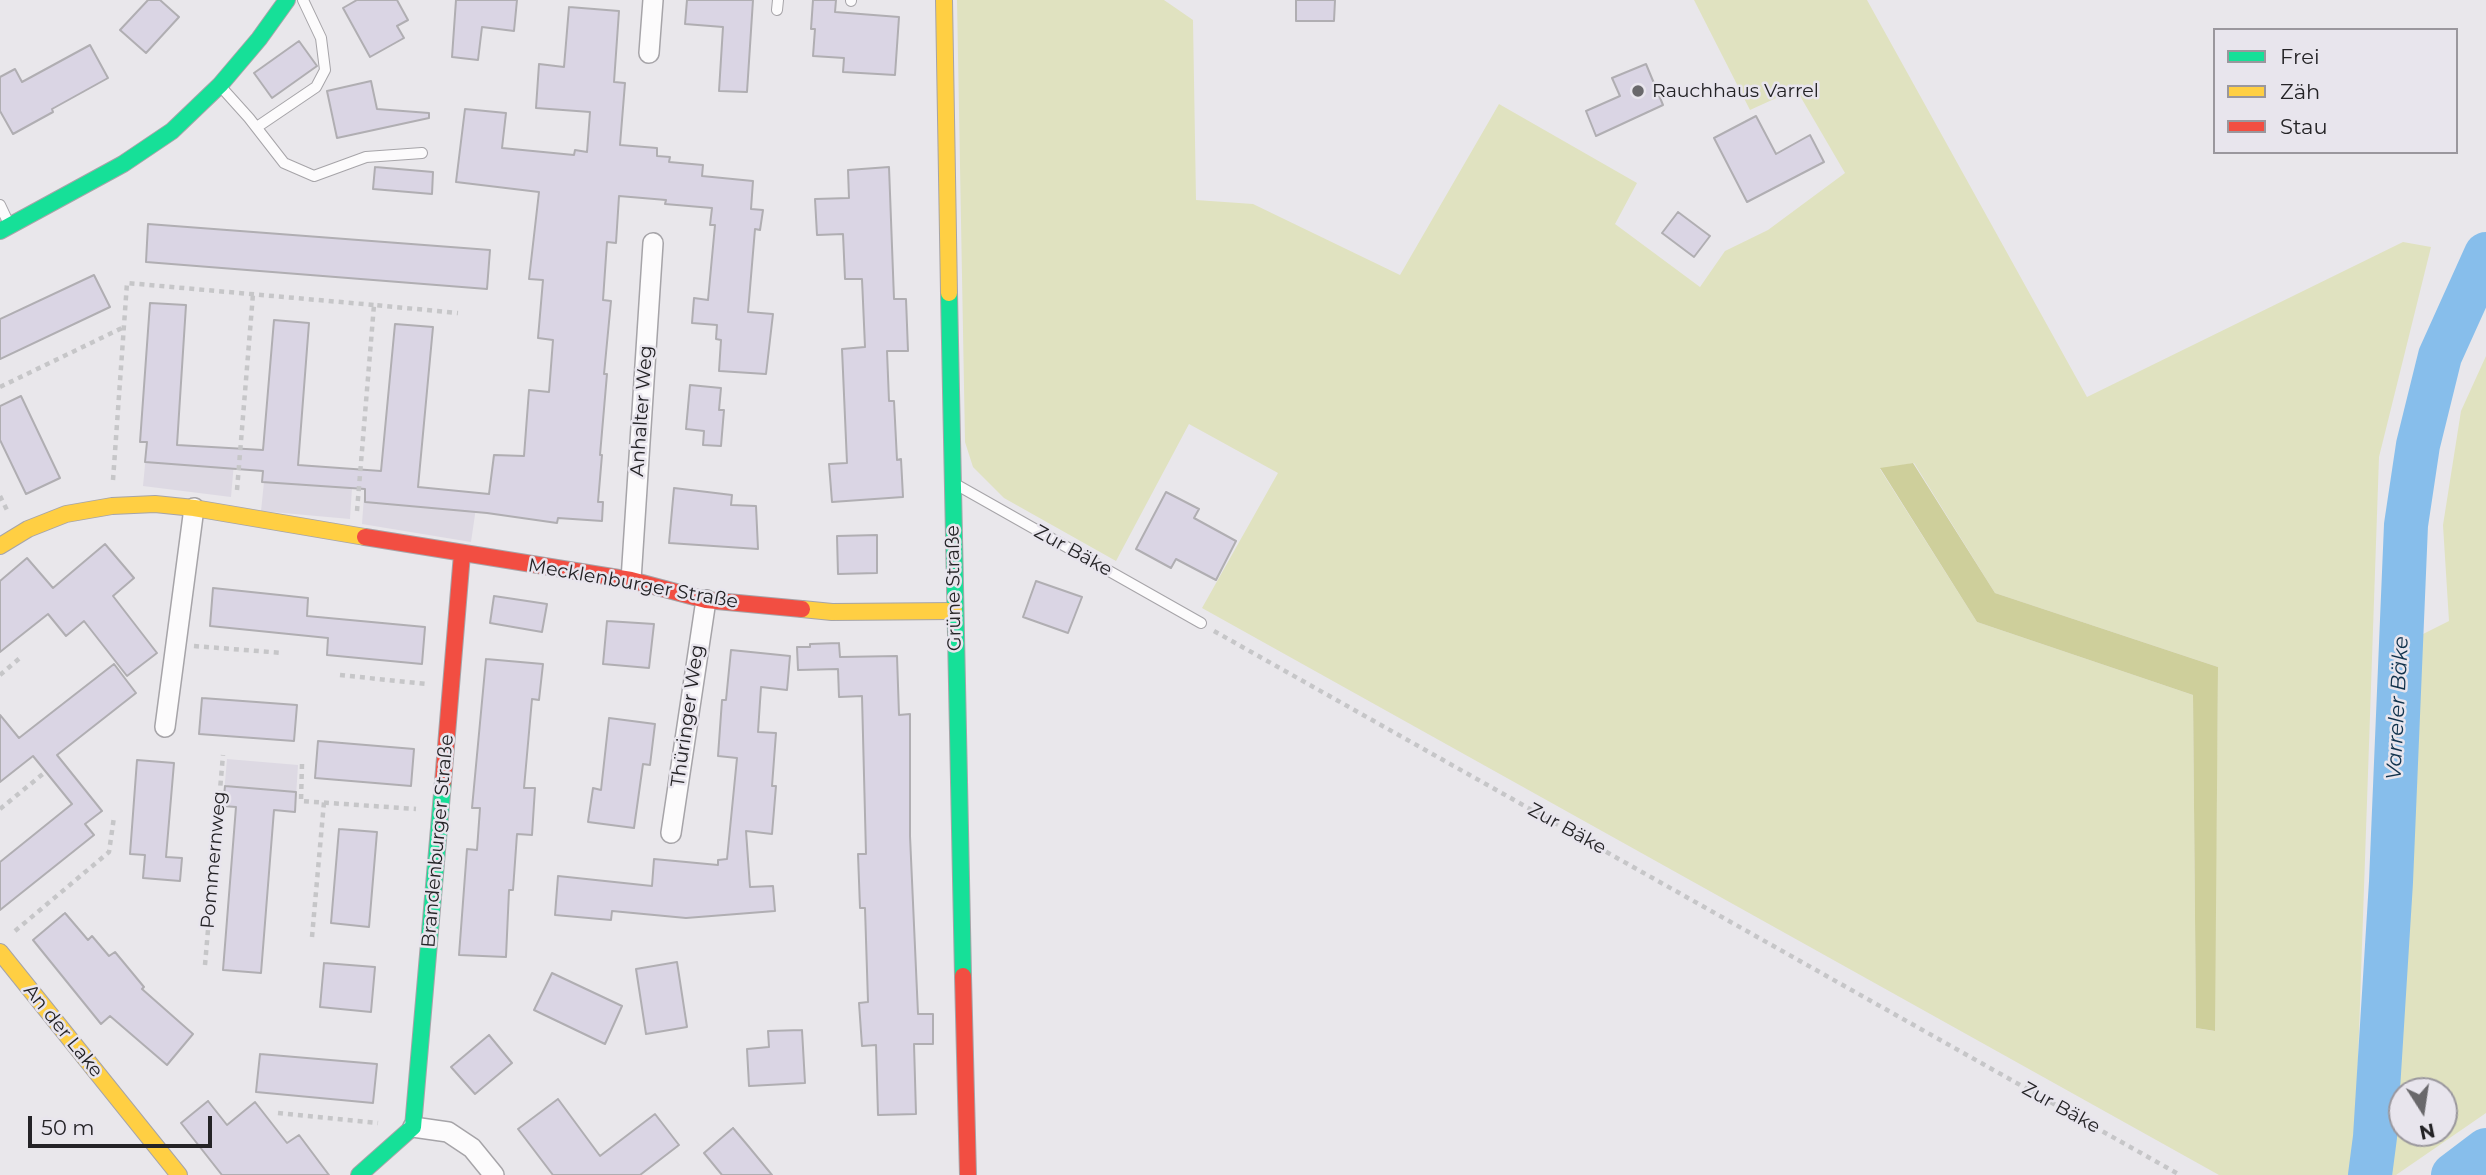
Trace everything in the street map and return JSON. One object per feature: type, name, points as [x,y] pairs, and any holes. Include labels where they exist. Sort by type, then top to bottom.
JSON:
[{"type":"street","points":[[5,229],[123,164],[172,131],[220,85],[259,39],[287,0]]},
{"type":"street","points":[[649,53],[653,0]]},
{"type":"street","name":"Grüne Straße","points":[[944,0],[954,611],[968,1175]]},
{"type":"street","name":"Anhalter Weg","points":[[631,580],[653,243]]},
{"type":"street","name":"Mecklenburger Straße","points":[[0,546],[28,529],[66,514],[112,506],[155,504],[194,508],[631,580],[706,600],[832,612],[954,611]]},
{"type":"street","points":[[165,727],[194,508]]},
{"type":"street","name":"Brandenburger Straße","points":[[413,1127],[462,554]]},
{"type":"street","name":"Thüringer Weg","points":[[671,832],[706,600]]},
{"type":"street","name":"An der Lake","points":[[0,952],[179,1175]]},
{"type":"street","points":[[359,1175],[413,1127],[448,1132],[472,1148],[494,1175]]},
{"type":"lane","points":[[257,127],[316,87],[325,70],[321,38],[303,0]]},
{"type":"lane","points":[[220,85],[284,163],[314,176],[366,157],[422,153]]},
{"type":"lane","points":[[0,205],[5,229]]},
{"type":"lane","name":"Zur Bäke","points":[[953,483],[1201,623]]},
{"type":"path","points":[[112,506],[127,283],[458,313]]},
{"type":"path","points":[[235,515],[253,295]]},
{"type":"path","points":[[356,536],[374,305]]},
{"type":"path","points":[[0,387],[124,327]]},
{"type":"path","name":"Zur Bäke","points":[[1201,623],[2180,1175]]},
{"type":"path","points":[[176,645],[283,653]]},
{"type":"path","points":[[0,675],[21,657]]},
{"type":"path","points":[[341,675],[451,686]]},
{"type":"path","name":"Pommernweg","points":[[205,965],[223,755]]},
{"type":"path","points":[[302,764],[300,801],[440,809]]},
{"type":"path","points":[[0,809],[44,773]]},
{"type":"path","points":[[312,937],[324,803]]},
{"type":"path","points":[[10,935],[109,852],[114,817]]},
{"type":"path","points":[[278,1113],[413,1127]]},
{"type":"shaded area","points":[[147,444],[235,451],[231,497],[143,486]]},
{"type":"shaded area","points":[[264,482],[352,488],[350,519],[261,511]]},
{"type":"shaded area","points":[[365,482],[478,494],[471,542],[362,524]]},
{"type":"shaded area","points":[[227,759],[298,765],[295,812],[223,806]]},
{"type":"green space","points":[[957,0],[1164,0],[1193,20],[1196,200],[1253,204],[1400,275],[1499,104],[1637,183],[1615,224],[1700,287],[1725,251],[1768,230],[1845,173],[1796,89],[1750,110],[1694,0],[1867,0],[2087,397],[2403,242],[2431,247],[2379,457],[2354,1175],[2219,1175],[1202,608],[1278,473],[1189,424],[1116,561],[1004,498],[973,467],[965,442]],"holes":[[[1914,463],[1995,593],[2218,667],[2214,1031],[2196,1028],[2193,695],[1977,622],[1880,469]]]},
{"type":"green space","points":[[2486,356],[2486,1113],[2458,1132],[2458,1077],[2388,1077],[2413,639],[2449,621],[2443,525],[2461,411]]},
{"type":"green space","points":[[1913,463],[1995,593],[2218,667],[2215,1031],[2196,1028],[2193,695],[1977,622],[1880,468]]},
{"type":"green space","points":[[2388,1086],[2388,1147],[2437,1147],[2396,1175],[2383,1175]]},
{"type":"building","points":[[148,0],[160,0],[179,17],[146,53],[120,30]]},
{"type":"building","points":[[357,0],[397,0],[408,20],[397,26],[404,38],[370,57],[343,8]]},
{"type":"building","points":[[456,0],[517,0],[514,31],[482,27],[478,60],[452,57]]},
{"type":"building","points":[[687,0],[753,0],[747,92],[719,91],[723,27],[685,24]]},
{"type":"building","points":[[813,0],[836,0],[835,12],[899,17],[895,75],[843,72],[844,58],[813,56]]},
{"type":"building","points":[[1296,0],[1335,0],[1334,21],[1296,21]]},
{"type":"building","points":[[569,7],[619,11],[614,82],[625,83],[620,145],[657,148],[657,156],[670,157],[669,162],[703,165],[702,176],[753,181],[751,209],[763,210],[760,230],[755,229],[748,312],[773,314],[766,374],[719,371],[721,340],[716,339],[717,325],[692,323],[694,298],[708,300],[715,225],[710,225],[712,208],[619,196],[616,243],[607,242],[603,300],[611,301],[604,374],[607,374],[598,502],[603,502],[602,521],[558,518],[557,523],[487,513],[365,502],[365,489],[262,482],[263,471],[145,462],[147,442],[140,442],[150,303],[186,305],[177,445],[263,450],[274,320],[309,323],[298,465],[381,471],[395,324],[433,327],[418,487],[489,494],[494,455],[524,456],[529,390],[549,392],[553,340],[538,338],[543,280],[529,279],[539,192],[456,182],[465,109],[506,113],[502,148],[574,155],[575,150],[587,152],[590,112],[536,108],[539,64],[564,67]]},
{"type":"building","points":[[299,41],[317,66],[272,98],[254,73]]},
{"type":"building","points":[[90,45],[108,78],[13,134],[0,111],[0,77],[15,69],[22,82]]},
{"type":"building","points":[[1646,64],[1663,105],[1596,136],[1586,111],[1620,96],[1612,78]]},
{"type":"building","points":[[371,81],[377,109],[429,113],[429,118],[337,138],[327,91]]},
{"type":"building","points":[[1756,116],[1776,154],[1810,135],[1824,162],[1747,202],[1714,138]]},
{"type":"building","points":[[375,167],[433,172],[432,194],[373,189]]},
{"type":"building","points":[[889,167],[894,299],[906,299],[908,351],[887,351],[889,401],[894,401],[897,460],[901,459],[903,497],[832,502],[829,464],[847,463],[842,349],[865,347],[862,279],[845,279],[843,234],[817,235],[815,199],[849,198],[848,170]]},
{"type":"building","points":[[1678,212],[1710,236],[1694,257],[1662,233]]},
{"type":"building","points":[[148,224],[490,250],[487,289],[146,262]]},
{"type":"building","points":[[94,275],[110,307],[0,359],[0,319]]},
{"type":"building","points":[[690,385],[721,388],[719,410],[724,410],[721,446],[703,445],[704,431],[686,429]]},
{"type":"building","points":[[21,396],[60,478],[26,494],[0,440],[0,406]]},
{"type":"building","points":[[674,488],[732,495],[731,505],[756,506],[758,549],[669,543]]},
{"type":"building","points":[[1166,492],[1199,509],[1194,518],[1236,541],[1216,580],[1176,559],[1171,568],[1136,549]]},
{"type":"building","points":[[877,535],[877,573],[838,574],[837,536]]},
{"type":"building","points":[[105,544],[134,578],[113,596],[157,653],[127,676],[84,621],[66,636],[48,614],[0,652],[0,581],[27,558],[53,588]]},
{"type":"building","points":[[1036,581],[1082,597],[1068,633],[1023,617]]},
{"type":"building","points":[[213,588],[308,598],[307,616],[425,627],[422,664],[327,655],[328,638],[210,626]]},
{"type":"building","points":[[494,596],[547,604],[542,632],[490,623]]},
{"type":"building","points":[[607,621],[654,624],[649,668],[603,664]]},
{"type":"building","points":[[839,643],[840,657],[897,656],[899,715],[910,714],[910,836],[918,1014],[933,1014],[933,1044],[914,1044],[916,1114],[878,1115],[876,1045],[862,1046],[859,1003],[868,1002],[865,908],[860,908],[858,854],[866,854],[862,696],[839,697],[838,669],[798,670],[797,647]]},
{"type":"building","points":[[731,650],[790,656],[787,690],[761,687],[758,732],[776,733],[772,834],[746,831],[750,887],[773,886],[775,911],[686,918],[612,911],[611,920],[555,915],[558,876],[652,886],[654,859],[718,865],[718,860],[727,859],[737,758],[718,756],[722,700],[726,700]]},
{"type":"building","points":[[486,659],[543,664],[539,700],[532,699],[524,788],[535,788],[532,835],[517,834],[513,890],[509,890],[506,957],[459,955],[467,849],[477,850],[480,808],[472,808]]},
{"type":"building","points":[[114,664],[136,693],[57,755],[102,811],[85,824],[94,835],[0,910],[0,862],[72,804],[33,756],[0,782],[0,715],[19,738]]},
{"type":"building","points":[[202,698],[297,705],[294,741],[199,734]]},
{"type":"building","points":[[609,718],[655,724],[650,765],[643,764],[634,828],[588,822],[593,788],[601,790]]},
{"type":"building","points":[[318,741],[414,749],[411,786],[315,778]]},
{"type":"building","points":[[137,760],[174,763],[166,857],[182,858],[180,881],[143,878],[145,855],[130,854]]},
{"type":"building","points":[[225,786],[296,792],[295,812],[274,810],[261,973],[223,970],[236,807],[223,806]]},
{"type":"building","points":[[339,829],[377,832],[369,927],[331,923]]},
{"type":"building","points":[[65,913],[88,940],[92,936],[109,956],[115,952],[144,987],[142,989],[193,1034],[167,1065],[110,1016],[101,1024],[33,940]]},
{"type":"building","points":[[677,962],[687,1027],[646,1034],[636,969]]},
{"type":"building","points":[[324,963],[375,967],[371,1012],[320,1007]]},
{"type":"building","points":[[552,973],[622,1006],[605,1044],[534,1010]]},
{"type":"building","points":[[802,1030],[805,1083],[749,1086],[747,1049],[769,1047],[768,1031]]},
{"type":"building","points":[[489,1035],[512,1063],[475,1094],[451,1067]]},
{"type":"building","points":[[260,1054],[377,1064],[373,1103],[256,1092]]},
{"type":"building","points":[[558,1099],[600,1156],[655,1114],[679,1145],[640,1175],[553,1175],[518,1129]]},
{"type":"building","points":[[208,1101],[227,1125],[255,1102],[287,1143],[299,1135],[329,1175],[222,1175],[181,1123]]},
{"type":"building","points":[[733,1128],[772,1175],[722,1175],[704,1153]]},
{"type":"waterway","name":"Varreler Bäke","points":[[2370,1175],[2375,1137],[2391,882],[2406,525],[2418,445],[2440,356],[2486,254]]},
{"type":"waterway","points":[[2453,1175],[2486,1150]]},
{"type":"traffic: fast","points":[[0,231],[123,164],[172,131],[220,85],[259,39],[287,0]]},
{"type":"traffic: fast","points":[[949,293],[963,976]]},
{"type":"traffic: fast","points":[[359,1175],[413,1127],[443,782]]},
{"type":"traffic: slow","points":[[944,0],[949,293]]},
{"type":"traffic: slow","points":[[0,546],[28,529],[66,514],[112,506],[155,504],[194,508],[365,537]]},
{"type":"traffic: slow","points":[[802,609],[832,612],[954,611]]},
{"type":"traffic: slow","points":[[0,952],[179,1175]]},
{"type":"traffic: jam","points":[[365,537],[631,580],[706,600],[802,609]]},
{"type":"traffic: jam","points":[[443,782],[462,554]]},
{"type":"traffic: jam","points":[[963,976],[968,1175]]},
{"type":"place","name":"Rauchhaus Varrel","points":[[1638,91]]}]
